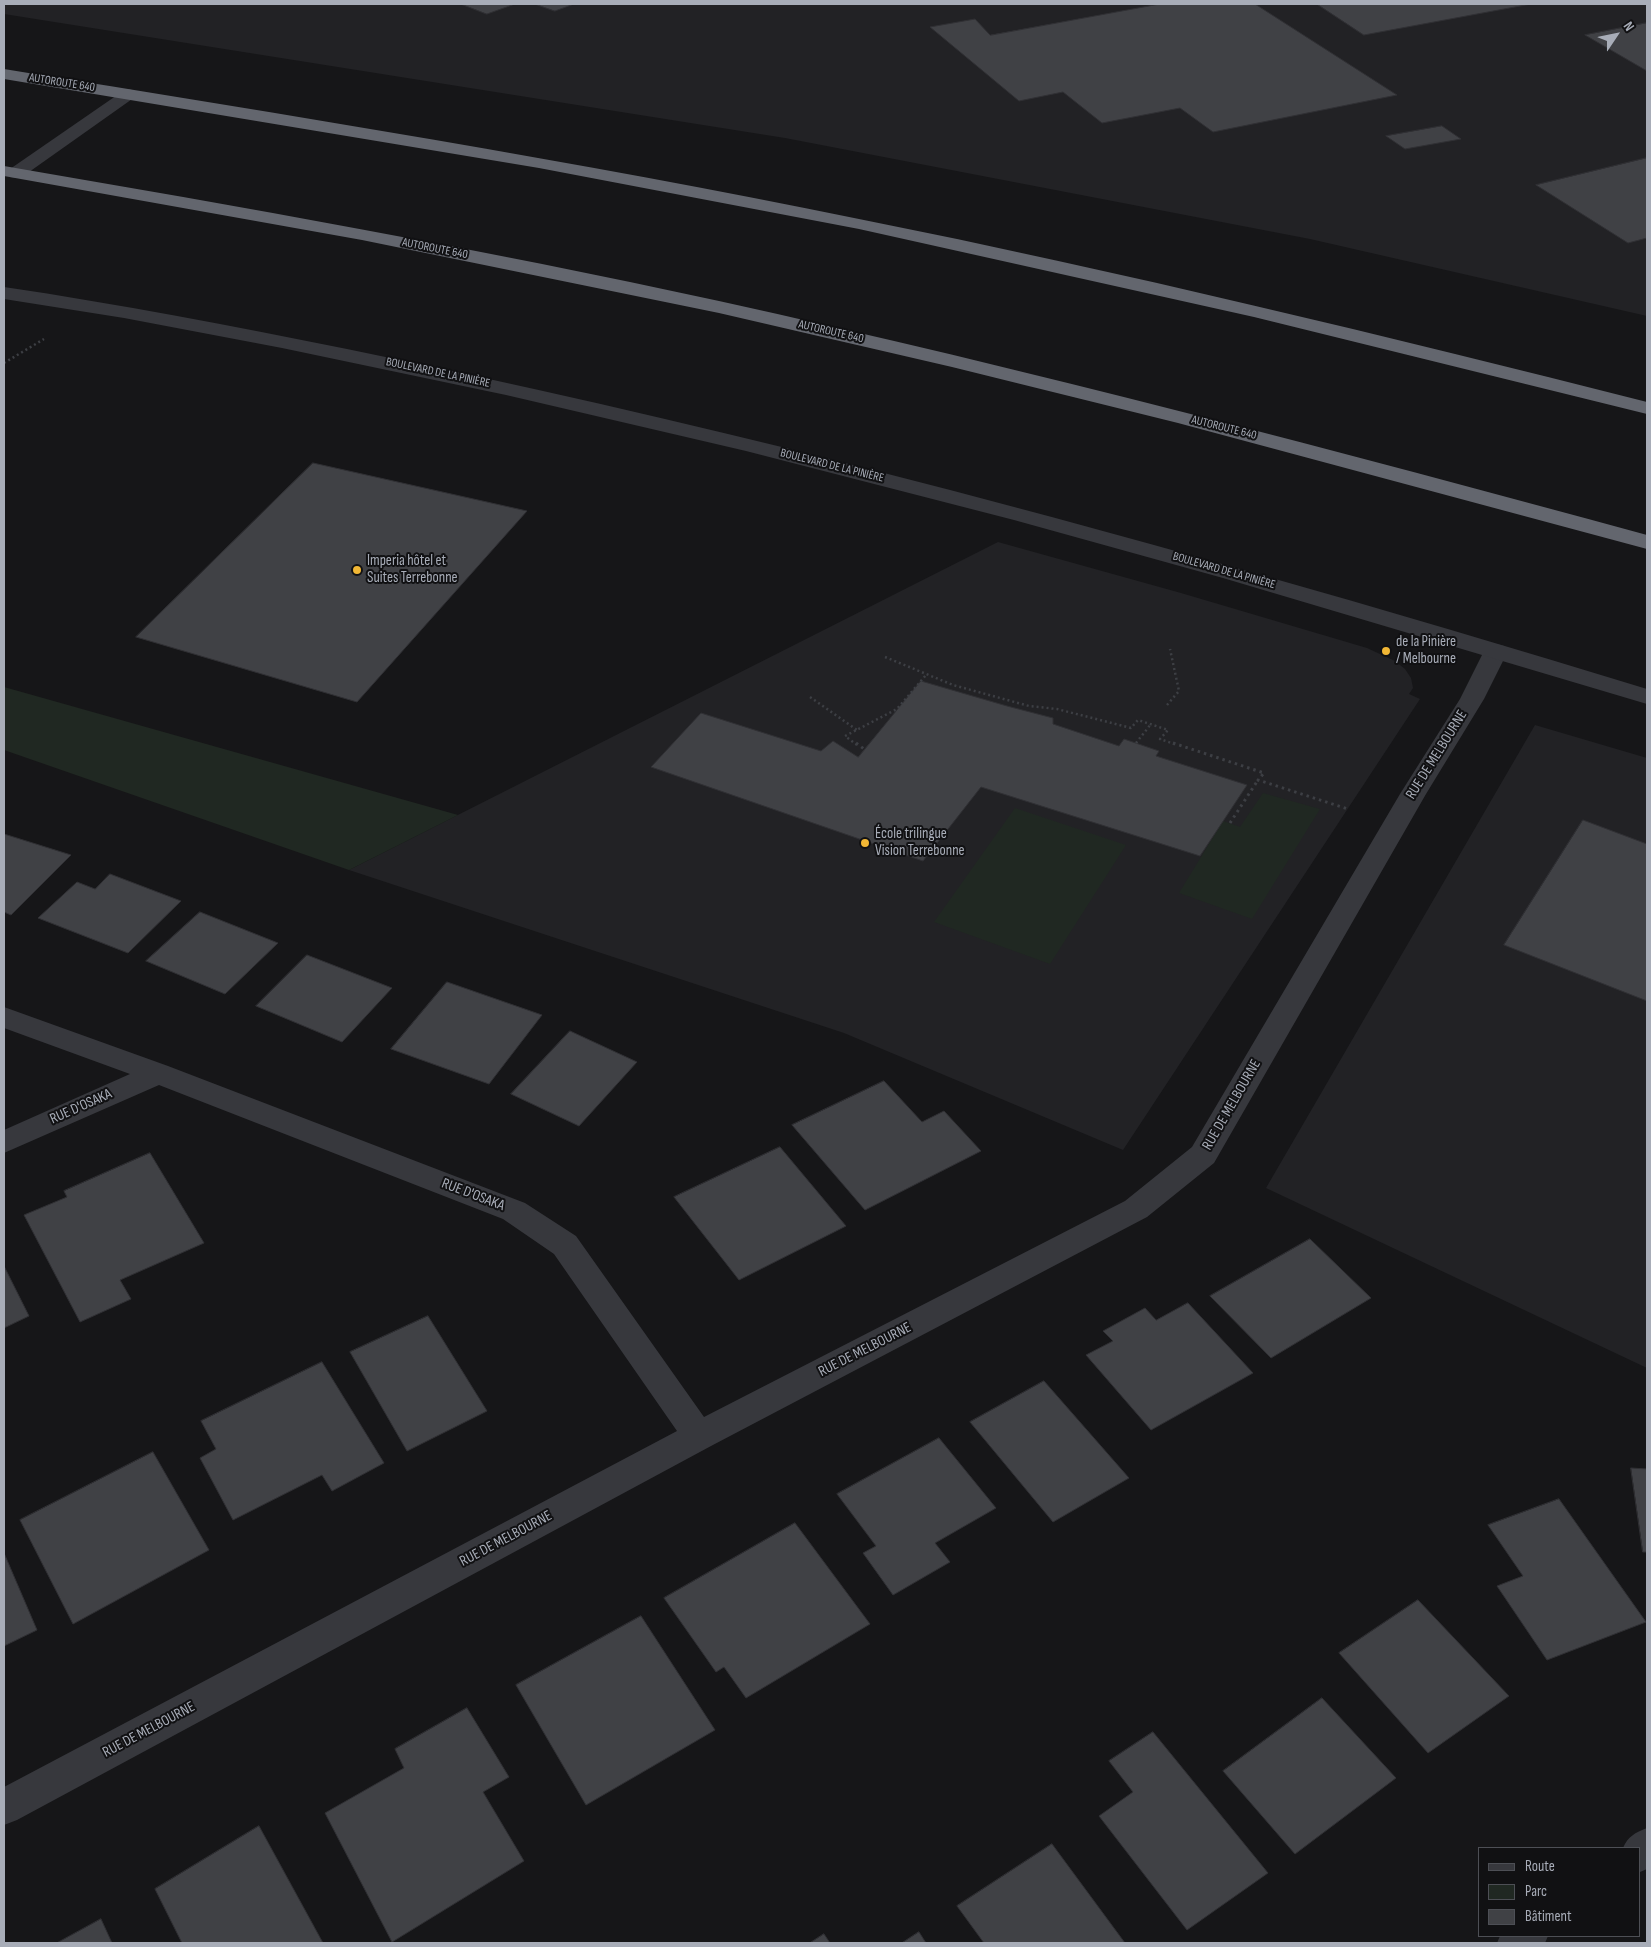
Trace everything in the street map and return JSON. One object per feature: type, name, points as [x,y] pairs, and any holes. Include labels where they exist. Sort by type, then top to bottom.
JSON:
[{"type":"highway","name":"AUTOROUTE 640","points":[[4,74],[495,154],[859,224],[1171,292],[1426,352],[1647,408]]},
{"type":"highway","name":"AUTOROUTE 640","points":[[10,172],[427,247],[607,283],[814,328],[1136,405],[1647,542]]},
{"type":"street","points":[[10,172],[129,94]]},
{"type":"street","name":"BOULEVARD DE LA PINIÈRE","points":[[4,292],[234,332],[499,386],[652,420],[1029,517],[1300,592],[1647,697]]},
{"type":"street","name":"RUE DE MELBOURNE","points":[[4,1808],[699,1436],[1136,1209],[1203,1155],[1413,794],[1472,699],[1496,651]]},
{"type":"street","name":"RUE D'OSAKA","points":[[4,1018],[158,1072],[514,1211],[565,1245],[699,1436]]},
{"type":"street","name":"RUE D'OSAKA","points":[[4,1142],[158,1072]]},
{"type":"path","points":[[4,363],[47,337]]},
{"type":"path","points":[[1167,704],[1178,691],[1170,648]]},
{"type":"path","points":[[886,658],[927,675],[1029,706],[1057,709],[1131,728],[1138,720],[1168,730],[1160,739],[1264,773],[1230,824]]},
{"type":"path","points":[[864,749],[845,736],[897,709],[927,675]]},
{"type":"path","points":[[810,697],[858,730]]},
{"type":"path","points":[[1136,744],[1151,724]]},
{"type":"path","points":[[1258,780],[1348,809]]},
{"type":"shaded area","points":[[4,4],[1647,4],[1647,316],[1310,239],[785,138],[4,14]]},
{"type":"shaded area","name":"École trilingue Vision Terrebonne","points":[[998,542],[1181,593],[1367,648],[1395,661],[1405,669],[1411,678],[1413,688],[1409,694],[1420,699],[1123,1150],[844,1033],[349,870]]},
{"type":"shaded area","points":[[1535,725],[1647,758],[1647,1368],[1266,1188]]},
{"type":"green space","points":[[4,687],[458,815],[349,870],[4,750]]},
{"type":"green space","points":[[1263,793],[1320,809],[1252,919],[1179,893],[1223,821],[1240,827]]},
{"type":"green space","points":[[1015,808],[1126,845],[1050,964],[934,922]]},
{"type":"building","points":[[461,4],[515,4],[487,14]]},
{"type":"building","points":[[535,4],[574,4],[555,11]]},
{"type":"building","points":[[1160,4],[1255,4],[1397,95],[1213,132],[1180,108],[1102,123],[1063,92],[1019,101],[930,27],[975,19],[990,35]]},
{"type":"building","points":[[1317,4],[1531,4],[1364,35]]},
{"type":"building","points":[[1647,23],[1647,71],[1585,35]]},
{"type":"building","points":[[1442,126],[1461,139],[1405,149],[1386,136]]},
{"type":"building","points":[[1647,158],[1647,238],[1628,243],[1536,185]]},
{"type":"building","points":[[313,463],[527,511],[357,702],[136,637]]},
{"type":"building","points":[[921,681],[1053,718],[1053,724],[1119,746],[1124,739],[1159,751],[1156,756],[1247,785],[1200,856],[981,787],[923,861],[651,767],[701,713],[821,751],[833,741],[858,757]]},
{"type":"building","points":[[1583,820],[1647,844],[1647,1001],[1504,945]]},
{"type":"building","points":[[4,834],[71,855],[11,915],[4,912]]},
{"type":"building","points":[[110,874],[181,901],[128,953],[38,918],[77,882],[95,889]]},
{"type":"building","points":[[200,912],[278,943],[225,994],[146,961]]},
{"type":"building","points":[[307,955],[392,988],[342,1042],[256,1006]]},
{"type":"building","points":[[447,982],[542,1015],[489,1084],[391,1049]]},
{"type":"building","points":[[570,1031],[637,1062],[579,1126],[511,1094]]},
{"type":"building","points":[[884,1081],[922,1122],[944,1111],[981,1151],[865,1210],[792,1125]]},
{"type":"building","points":[[780,1147],[846,1226],[739,1280],[674,1197]]},
{"type":"building","points":[[150,1153],[204,1243],[120,1280],[131,1299],[80,1322],[24,1215],[67,1197],[64,1191]]},
{"type":"building","points":[[1310,1239],[1371,1298],[1271,1358],[1210,1296]]},
{"type":"building","points":[[4,1266],[29,1316],[4,1328]]},
{"type":"building","points":[[1188,1303],[1253,1373],[1151,1430],[1086,1355],[1113,1341],[1103,1331],[1145,1308],[1156,1320]]},
{"type":"building","points":[[428,1316],[487,1411],[407,1451],[350,1352]]},
{"type":"building","points":[[322,1362],[384,1463],[332,1491],[322,1475],[233,1520],[200,1458],[216,1449],[201,1421]]},
{"type":"building","points":[[1044,1381],[1129,1478],[1053,1522],[970,1422]]},
{"type":"building","points":[[939,1438],[996,1508],[935,1543],[950,1562],[893,1595],[863,1553],[876,1546],[837,1494]]},
{"type":"building","points":[[153,1452],[209,1550],[73,1624],[20,1520]]},
{"type":"building","points":[[1631,1468],[1647,1469],[1647,1552],[1643,1552]]},
{"type":"building","points":[[1559,1499],[1646,1622],[1547,1660],[1497,1586],[1523,1576],[1488,1525]]},
{"type":"building","points":[[795,1523],[870,1624],[746,1698],[724,1667],[716,1672],[664,1598]]},
{"type":"building","points":[[4,1553],[37,1630],[4,1646]]},
{"type":"building","points":[[1418,1600],[1509,1696],[1428,1753],[1339,1653]]},
{"type":"building","points":[[641,1616],[715,1730],[586,1805],[516,1685]]},
{"type":"building","points":[[1322,1698],[1396,1778],[1295,1854],[1223,1771]]},
{"type":"building","points":[[467,1708],[509,1777],[483,1792],[524,1861],[392,1942],[325,1813],[404,1768],[395,1749]]},
{"type":"building","points":[[1153,1732],[1268,1873],[1187,1930],[1099,1816],[1133,1792],[1109,1761]]},
{"type":"building","points":[[259,1826],[323,1943],[182,1943],[155,1889]]},
{"type":"building","points":[[1052,1844],[1125,1943],[984,1943],[957,1906]]},
{"type":"building","points":[[101,1919],[112,1943],[57,1943]]},
{"type":"building","points":[[919,1932],[926,1943],[902,1943]]},
{"type":"building","points":[[824,1934],[830,1943],[810,1943]]},
{"type":"place","name":"Imperia hôtel et Suites Terrebonne","points":[[357,570]]},
{"type":"place","name":"de la Pinière / Melbourne","points":[[1386,651]]},
{"type":"place","name":"École trilingue Vision Terrebonne","points":[[865,843]]}]
